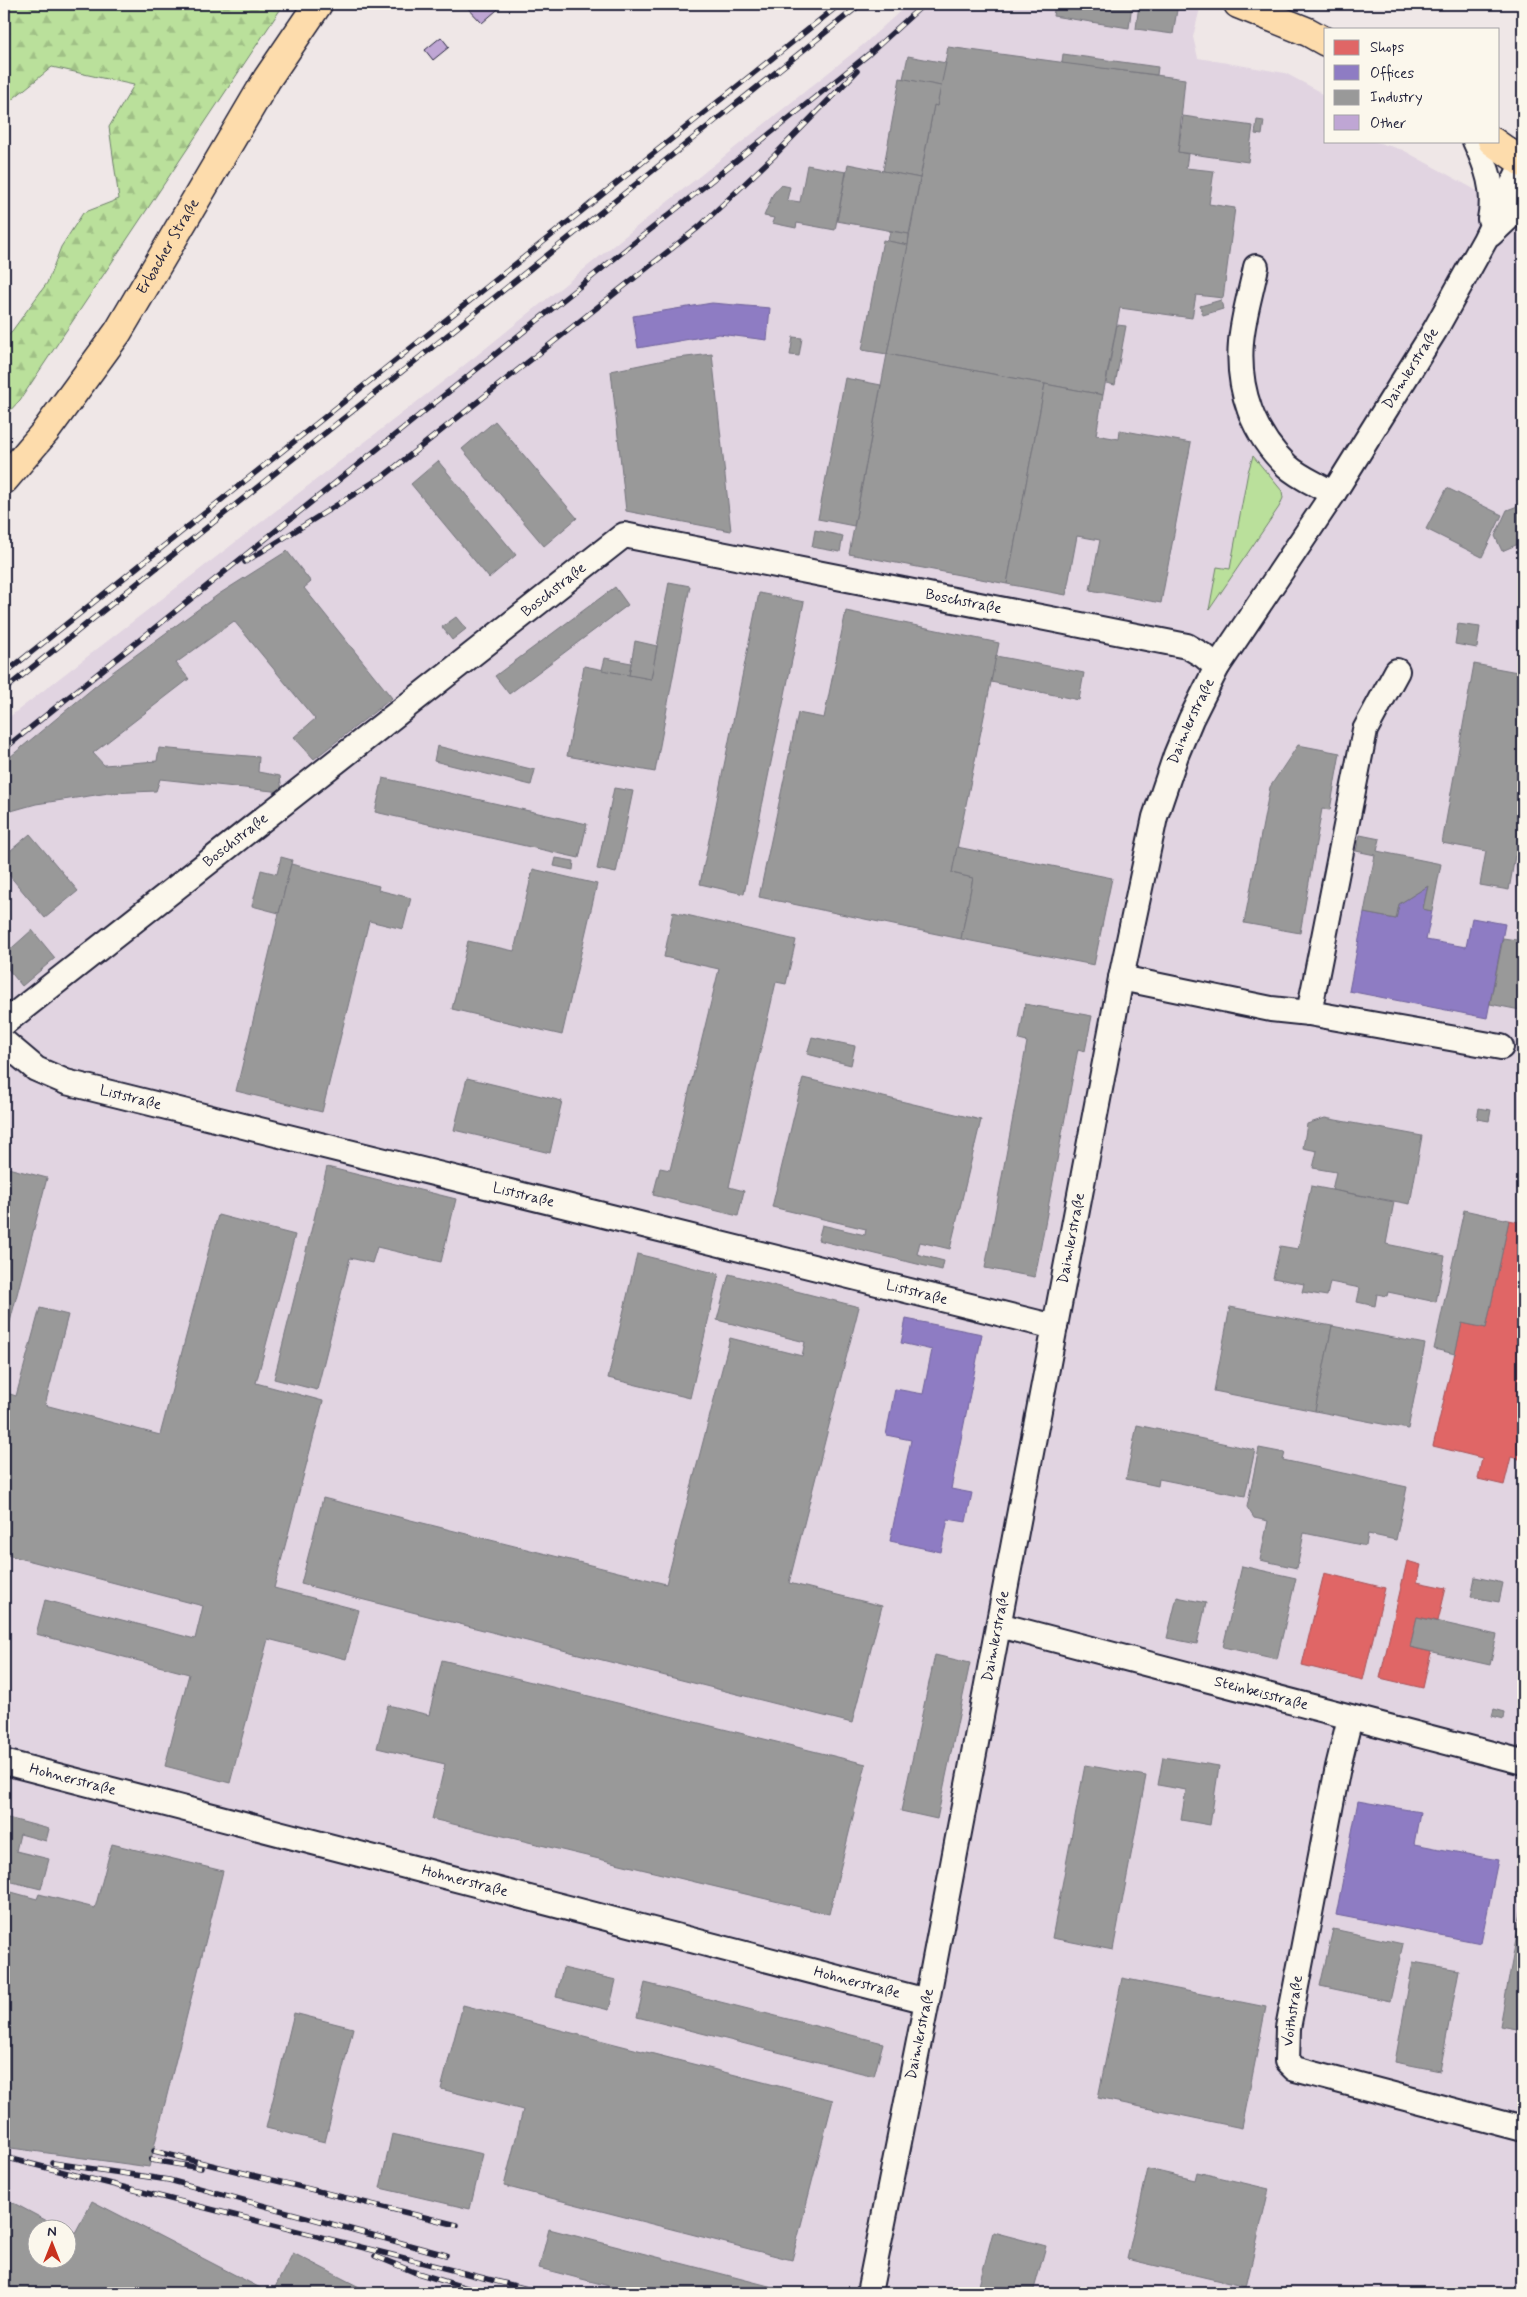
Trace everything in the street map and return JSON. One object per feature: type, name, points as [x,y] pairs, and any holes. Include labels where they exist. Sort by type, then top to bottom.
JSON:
[{"type":"main road","name":"Erbacher Straße","points":[[4,480],[45,432],[118,332],[267,79],[318,4]]},
{"type":"main road","points":[[1238,4],[1317,37]]},
{"type":"main road","points":[[1493,142],[1523,163]]},
{"type":"street","name":"Daimlerstraße","points":[[1475,142],[1491,181],[1493,196],[1484,240]]},
{"type":"street","name":"Daimlerstraße","points":[[869,2293],[927,2001],[1121,978],[1155,817],[1176,755],[1217,667],[1333,494],[1435,330],[1523,163]]},
{"type":"street","name":"Daimlerstraße","points":[[1484,240],[1523,204]]},
{"type":"street","points":[[1256,267],[1241,340],[1244,392],[1250,415],[1262,437],[1288,467],[1333,494]]},
{"type":"street","name":"Boschstraße","points":[[4,1022],[624,534],[1187,646],[1204,656],[1217,667]]},
{"type":"street","points":[[1308,1013],[1365,730],[1397,671]]},
{"type":"street","points":[[1121,978],[1271,1009],[1308,1013],[1501,1047]]},
{"type":"street","name":"Liststraße","points":[[4,1042],[36,1069],[66,1082],[1055,1327]]},
{"type":"street","name":"Steinbeisstraße","points":[[999,1625],[1523,1762]]},
{"type":"street","name":"Voithstraße","points":[[1350,1718],[1338,1767],[1290,2018],[1287,2061],[1295,2069],[1523,2129]]},
{"type":"street","name":"Hohnerstraße","points":[[4,1762],[927,2001]]},
{"type":"shaded area","points":[[908,4],[1201,4],[1193,37],[1198,58],[1285,73],[1319,91],[1324,97],[1324,142],[1376,142],[1403,150],[1523,216],[1523,2293],[4,2293],[4,721],[476,356],[864,44]]},
{"type":"green space","points":[[4,4],[284,4],[20,400],[4,417],[4,342],[47,283],[61,247],[83,213],[119,199],[109,127],[134,85],[52,67],[4,106]]},
{"type":"green space","points":[[1253,456],[1282,491],[1283,498],[1279,507],[1209,610],[1217,567],[1230,569],[1248,472]]},
{"type":"building: Shops","points":[[1509,1220],[1523,1223],[1523,1460],[1511,1457],[1504,1485],[1478,1479],[1482,1458],[1433,1446],[1462,1323],[1486,1328]]},
{"type":"building: Shops","points":[[1407,1561],[1421,1565],[1417,1582],[1446,1588],[1438,1621],[1417,1617],[1410,1647],[1431,1652],[1423,1688],[1380,1678]]},
{"type":"building: Shops","points":[[1324,1573],[1385,1588],[1363,1680],[1302,1665]]},
{"type":"building: Offices","points":[[712,303],[770,308],[767,340],[719,334],[638,348],[633,316]]},
{"type":"building: Offices","points":[[1428,886],[1423,909],[1432,911],[1426,940],[1466,947],[1472,918],[1505,924],[1487,1018],[1349,991],[1364,913],[1396,919],[1399,904]]},
{"type":"building: Offices","points":[[906,1319],[982,1334],[951,1489],[972,1493],[966,1522],[948,1519],[941,1552],[890,1541],[911,1440],[886,1435],[895,1389],[923,1394],[932,1350],[901,1343]]},
{"type":"building: Offices","points":[[1358,1801],[1420,1812],[1414,1844],[1498,1860],[1481,1943],[1336,1915]]},
{"type":"building: Industry","points":[[1055,4],[1132,4],[1129,28],[1053,16]]},
{"type":"building: Industry","points":[[1139,4],[1178,4],[1173,34],[1136,29]]},
{"type":"building: Industry","points":[[948,47],[1185,79],[1178,152],[1188,154],[1186,168],[1214,171],[1209,204],[1235,208],[1223,298],[1196,295],[1192,318],[1120,308],[1103,395],[887,354],[934,105],[937,106]]},
{"type":"building: Industry","points":[[1063,54],[1158,67],[1157,75],[1062,63]]},
{"type":"building: Industry","points":[[908,56],[946,63],[941,86],[903,79]]},
{"type":"building: Industry","points":[[900,78],[941,86],[937,106],[934,105],[920,178],[883,171]]},
{"type":"building: Industry","points":[[1183,116],[1253,126],[1248,162],[1178,152]]},
{"type":"building: Industry","points":[[1257,120],[1264,121],[1262,135],[1255,134]]},
{"type":"building: Industry","points":[[848,164],[920,178],[909,234],[837,221]]},
{"type":"building: Industry","points":[[807,165],[846,172],[835,230],[797,223],[796,228],[772,223],[774,218],[764,216],[773,194],[781,185],[790,187],[787,200],[800,202]]},
{"type":"building: Industry","points":[[890,231],[909,234],[908,245],[888,241]]},
{"type":"building: Industry","points":[[883,240],[908,245],[887,354],[862,350]]},
{"type":"building: Industry","points":[[1221,300],[1223,309],[1203,315],[1200,306]]},
{"type":"building: Industry","points":[[1117,325],[1126,326],[1115,385],[1106,383]]},
{"type":"building: Industry","points":[[793,337],[802,338],[799,356],[790,355]]},
{"type":"building: Industry","points":[[712,354],[731,531],[626,511],[611,371],[669,359]]},
{"type":"building: Industry","points":[[887,354],[1045,384],[1007,584],[849,554]]},
{"type":"building: Industry","points":[[845,378],[881,385],[854,526],[818,519]]},
{"type":"building: Industry","points":[[1045,384],[1103,395],[1096,435],[1119,439],[1120,430],[1191,443],[1161,603],[1090,590],[1100,540],[1077,536],[1066,595],[1007,584]]},
{"type":"building: Industry","points":[[495,421],[577,518],[544,546],[462,449]]},
{"type":"building: Industry","points":[[438,461],[516,555],[489,578],[411,484]]},
{"type":"building: Industry","points":[[1447,488],[1502,515],[1482,557],[1426,529]]},
{"type":"building: Industry","points":[[1523,504],[1523,542],[1502,551],[1495,536],[1507,510]]},
{"type":"building: Industry","points":[[815,530],[843,536],[840,552],[812,547]]},
{"type":"building: Industry","points":[[287,551],[311,582],[304,588],[392,698],[314,759],[294,737],[315,719],[234,621],[176,663],[189,679],[93,753],[104,765],[157,761],[159,748],[259,757],[258,772],[280,776],[282,792],[160,779],[156,791],[109,793],[36,804],[4,813],[4,762],[110,674],[219,594]]},
{"type":"building: Industry","points":[[669,582],[690,586],[655,772],[567,756],[584,666],[651,679]]},
{"type":"building: Industry","points":[[615,587],[628,605],[509,694],[495,676]]},
{"type":"building: Industry","points":[[759,593],[804,602],[744,894],[700,884]]},
{"type":"building: Industry","points":[[846,611],[999,643],[952,873],[973,878],[961,939],[759,897],[798,713],[824,718]]},
{"type":"building: Industry","points":[[456,617],[466,629],[452,640],[442,627]]},
{"type":"building: Industry","points":[[1458,624],[1480,627],[1477,648],[1455,644]]},
{"type":"building: Industry","points":[[635,641],[657,646],[651,679],[629,675]]},
{"type":"building: Industry","points":[[996,656],[1084,673],[1079,700],[991,682]]},
{"type":"building: Industry","points":[[605,658],[631,663],[629,675],[602,670]]},
{"type":"building: Industry","points":[[1474,664],[1523,673],[1523,744],[1519,766],[1523,766],[1523,858],[1515,856],[1509,890],[1480,885],[1486,851],[1442,843]]},
{"type":"building: Industry","points":[[1298,745],[1340,753],[1330,810],[1322,809],[1300,933],[1244,923],[1270,787]]},
{"type":"building: Industry","points":[[437,746],[535,770],[531,785],[434,761]]},
{"type":"building: Industry","points":[[383,778],[587,824],[579,858],[375,812]]},
{"type":"building: Industry","points":[[614,788],[633,791],[616,873],[597,869]]},
{"type":"building: Industry","points":[[30,834],[78,891],[45,918],[4,869],[4,856]]},
{"type":"building: Industry","points":[[1360,835],[1380,839],[1377,851],[1441,864],[1432,911],[1423,909],[1428,886],[1399,904],[1396,919],[1364,913],[1375,855],[1356,851]]},
{"type":"building: Industry","points":[[957,847],[1112,878],[1094,965],[961,939],[973,878],[952,873]]},
{"type":"building: Industry","points":[[281,857],[292,860],[279,913],[252,906],[261,870],[277,874]]},
{"type":"building: Industry","points":[[556,858],[574,861],[573,870],[554,866]]},
{"type":"building: Industry","points":[[291,864],[379,886],[378,890],[411,898],[403,929],[369,921],[322,1112],[236,1091]]},
{"type":"building: Industry","points":[[533,869],[597,884],[562,1035],[452,1009],[468,941],[514,951]]},
{"type":"building: Industry","points":[[673,912],[796,940],[786,984],[776,982],[729,1187],[744,1191],[738,1216],[653,1195],[660,1168],[670,1170],[719,969],[664,957]]},
{"type":"building: Industry","points":[[32,930],[55,958],[22,986],[4,964],[4,955]]},
{"type":"building: Industry","points":[[1503,938],[1523,941],[1523,1006],[1521,1005],[1520,1010],[1490,1004]]},
{"type":"building: Industry","points":[[1025,1004],[1092,1016],[1085,1051],[1078,1049],[1035,1277],[985,1268],[1027,1042],[1019,1040]]},
{"type":"building: Industry","points":[[812,1037],[855,1046],[851,1065],[807,1054]]},
{"type":"building: Industry","points":[[467,1078],[562,1101],[550,1153],[454,1130]]},
{"type":"building: Industry","points":[[803,1078],[981,1120],[950,1249],[920,1242],[917,1254],[944,1261],[942,1270],[818,1240],[822,1225],[865,1235],[866,1229],[772,1207]]},
{"type":"building: Industry","points":[[1479,1108],[1491,1110],[1489,1121],[1477,1119]]},
{"type":"building: Industry","points":[[1325,1118],[1422,1136],[1410,1204],[1332,1190],[1336,1172],[1313,1168],[1317,1151],[1303,1148],[1307,1124]]},
{"type":"building: Industry","points":[[4,1167],[47,1178],[4,1345]]},
{"type":"building: Industry","points":[[327,1167],[456,1199],[441,1262],[377,1247],[372,1263],[350,1258],[317,1390],[274,1379]]},
{"type":"building: Industry","points":[[1311,1186],[1394,1202],[1386,1244],[1445,1256],[1436,1302],[1388,1292],[1387,1296],[1377,1294],[1375,1306],[1357,1302],[1360,1288],[1330,1282],[1327,1296],[1302,1292],[1304,1284],[1273,1278],[1280,1246],[1298,1249]]},
{"type":"building: Industry","points":[[1464,1210],[1509,1220],[1486,1328],[1462,1323],[1455,1354],[1434,1349]]},
{"type":"building: Industry","points":[[218,1215],[295,1235],[256,1383],[323,1401],[274,1588],[359,1610],[346,1659],[268,1639],[230,1783],[165,1766],[189,1674],[36,1634],[45,1600],[195,1639],[203,1606],[4,1554],[4,1392],[16,1396],[40,1308],[68,1315],[45,1405],[160,1435]]},
{"type":"building: Industry","points":[[637,1254],[719,1274],[690,1398],[608,1378]]},
{"type":"building: Industry","points":[[729,1274],[859,1307],[789,1583],[882,1606],[852,1723],[301,1584],[323,1498],[666,1584],[730,1338],[802,1356],[805,1342],[717,1320]]},
{"type":"building: Industry","points":[[1230,1307],[1332,1326],[1315,1411],[1214,1391]]},
{"type":"building: Industry","points":[[1332,1326],[1425,1344],[1408,1429],[1315,1411]]},
{"type":"building: Industry","points":[[1137,1425],[1255,1450],[1245,1496],[1159,1479],[1158,1486],[1126,1479]]},
{"type":"building: Industry","points":[[1259,1448],[1285,1453],[1283,1460],[1407,1487],[1396,1540],[1368,1534],[1366,1546],[1304,1533],[1297,1568],[1260,1560],[1268,1521],[1254,1518],[1247,1507]]},
{"type":"building: Industry","points":[[1242,1566],[1296,1578],[1277,1659],[1223,1647]]},
{"type":"building: Industry","points":[[1475,1577],[1503,1583],[1499,1602],[1471,1597]]},
{"type":"building: Industry","points":[[1177,1597],[1206,1603],[1197,1644],[1167,1638]]},
{"type":"building: Industry","points":[[1417,1617],[1497,1635],[1490,1665],[1410,1647]]},
{"type":"building: Industry","points":[[935,1655],[970,1663],[937,1819],[901,1811]]},
{"type":"building: Industry","points":[[442,1660],[866,1764],[829,1914],[432,1819],[445,1764],[377,1748],[388,1705],[429,1715]]},
{"type":"building: Industry","points":[[1494,1709],[1505,1712],[1504,1719],[1492,1716]]},
{"type":"building: Industry","points":[[1163,1757],[1219,1766],[1210,1825],[1181,1820],[1186,1790],[1158,1785]]},
{"type":"building: Industry","points":[[1085,1765],[1146,1776],[1113,1950],[1052,1938]]},
{"type":"building: Industry","points":[[4,1817],[49,1829],[46,1841],[20,1834],[16,1851],[49,1859],[41,1889],[4,1880]]},
{"type":"building: Industry","points":[[112,1844],[223,1871],[149,2167],[4,2147],[4,1890],[37,1899],[39,1894],[95,1908]]},
{"type":"building: Industry","points":[[1523,1902],[1523,2030],[1500,2026]]},
{"type":"building: Industry","points":[[1333,1929],[1403,1944],[1390,2001],[1320,1986]]},
{"type":"building: Industry","points":[[1413,1962],[1459,1970],[1440,2071],[1395,2062]]},
{"type":"building: Industry","points":[[563,1968],[616,1980],[609,2010],[556,1997]]},
{"type":"building: Industry","points":[[1122,1978],[1266,2007],[1242,2128],[1098,2098]]},
{"type":"building: Industry","points":[[645,1983],[883,2043],[874,2076],[637,2017]]},
{"type":"building: Industry","points":[[463,2005],[833,2100],[792,2260],[504,2186],[523,2110],[441,2089]]},
{"type":"building: Industry","points":[[294,2013],[353,2028],[325,2142],[266,2128]]},
{"type":"building: Industry","points":[[392,2134],[483,2154],[470,2209],[380,2188]]},
{"type":"building: Industry","points":[[1148,2169],[1195,2180],[1197,2172],[1269,2189],[1246,2287],[1127,2259]]},
{"type":"building: Industry","points":[[4,2198],[45,2220],[28,2220],[28,2270],[78,2270],[78,2227],[92,2201],[270,2293],[4,2293]]},
{"type":"building: Industry","points":[[549,2229],[796,2293],[636,2293],[539,2268]]},
{"type":"building: Industry","points":[[993,2232],[1046,2246],[1033,2293],[977,2293]]},
{"type":"building: Industry","points":[[293,2253],[371,2293],[272,2293]]},
{"type":"building: Other","points":[[464,4],[504,4],[482,23]]},
{"type":"building: Other","points":[[441,37],[449,47],[433,60],[425,50]]},
{"type":"railway","points":[[4,674],[840,4]]},
{"type":"railway","points":[[4,690],[861,4]]},
{"type":"railway","points":[[4,749],[869,54],[924,4]]},
{"type":"railway","points":[[245,562],[385,475],[699,227],[774,156],[857,71]]},
{"type":"railway","points":[[154,2151],[457,2225]]},
{"type":"railway","points":[[4,2157],[543,2293]]},
{"type":"railway","points":[[151,2160],[201,2168]]},
{"type":"railway","points":[[53,2163],[169,2180],[446,2255]]},
{"type":"railway","points":[[375,2256],[414,2272],[483,2293]]}]
